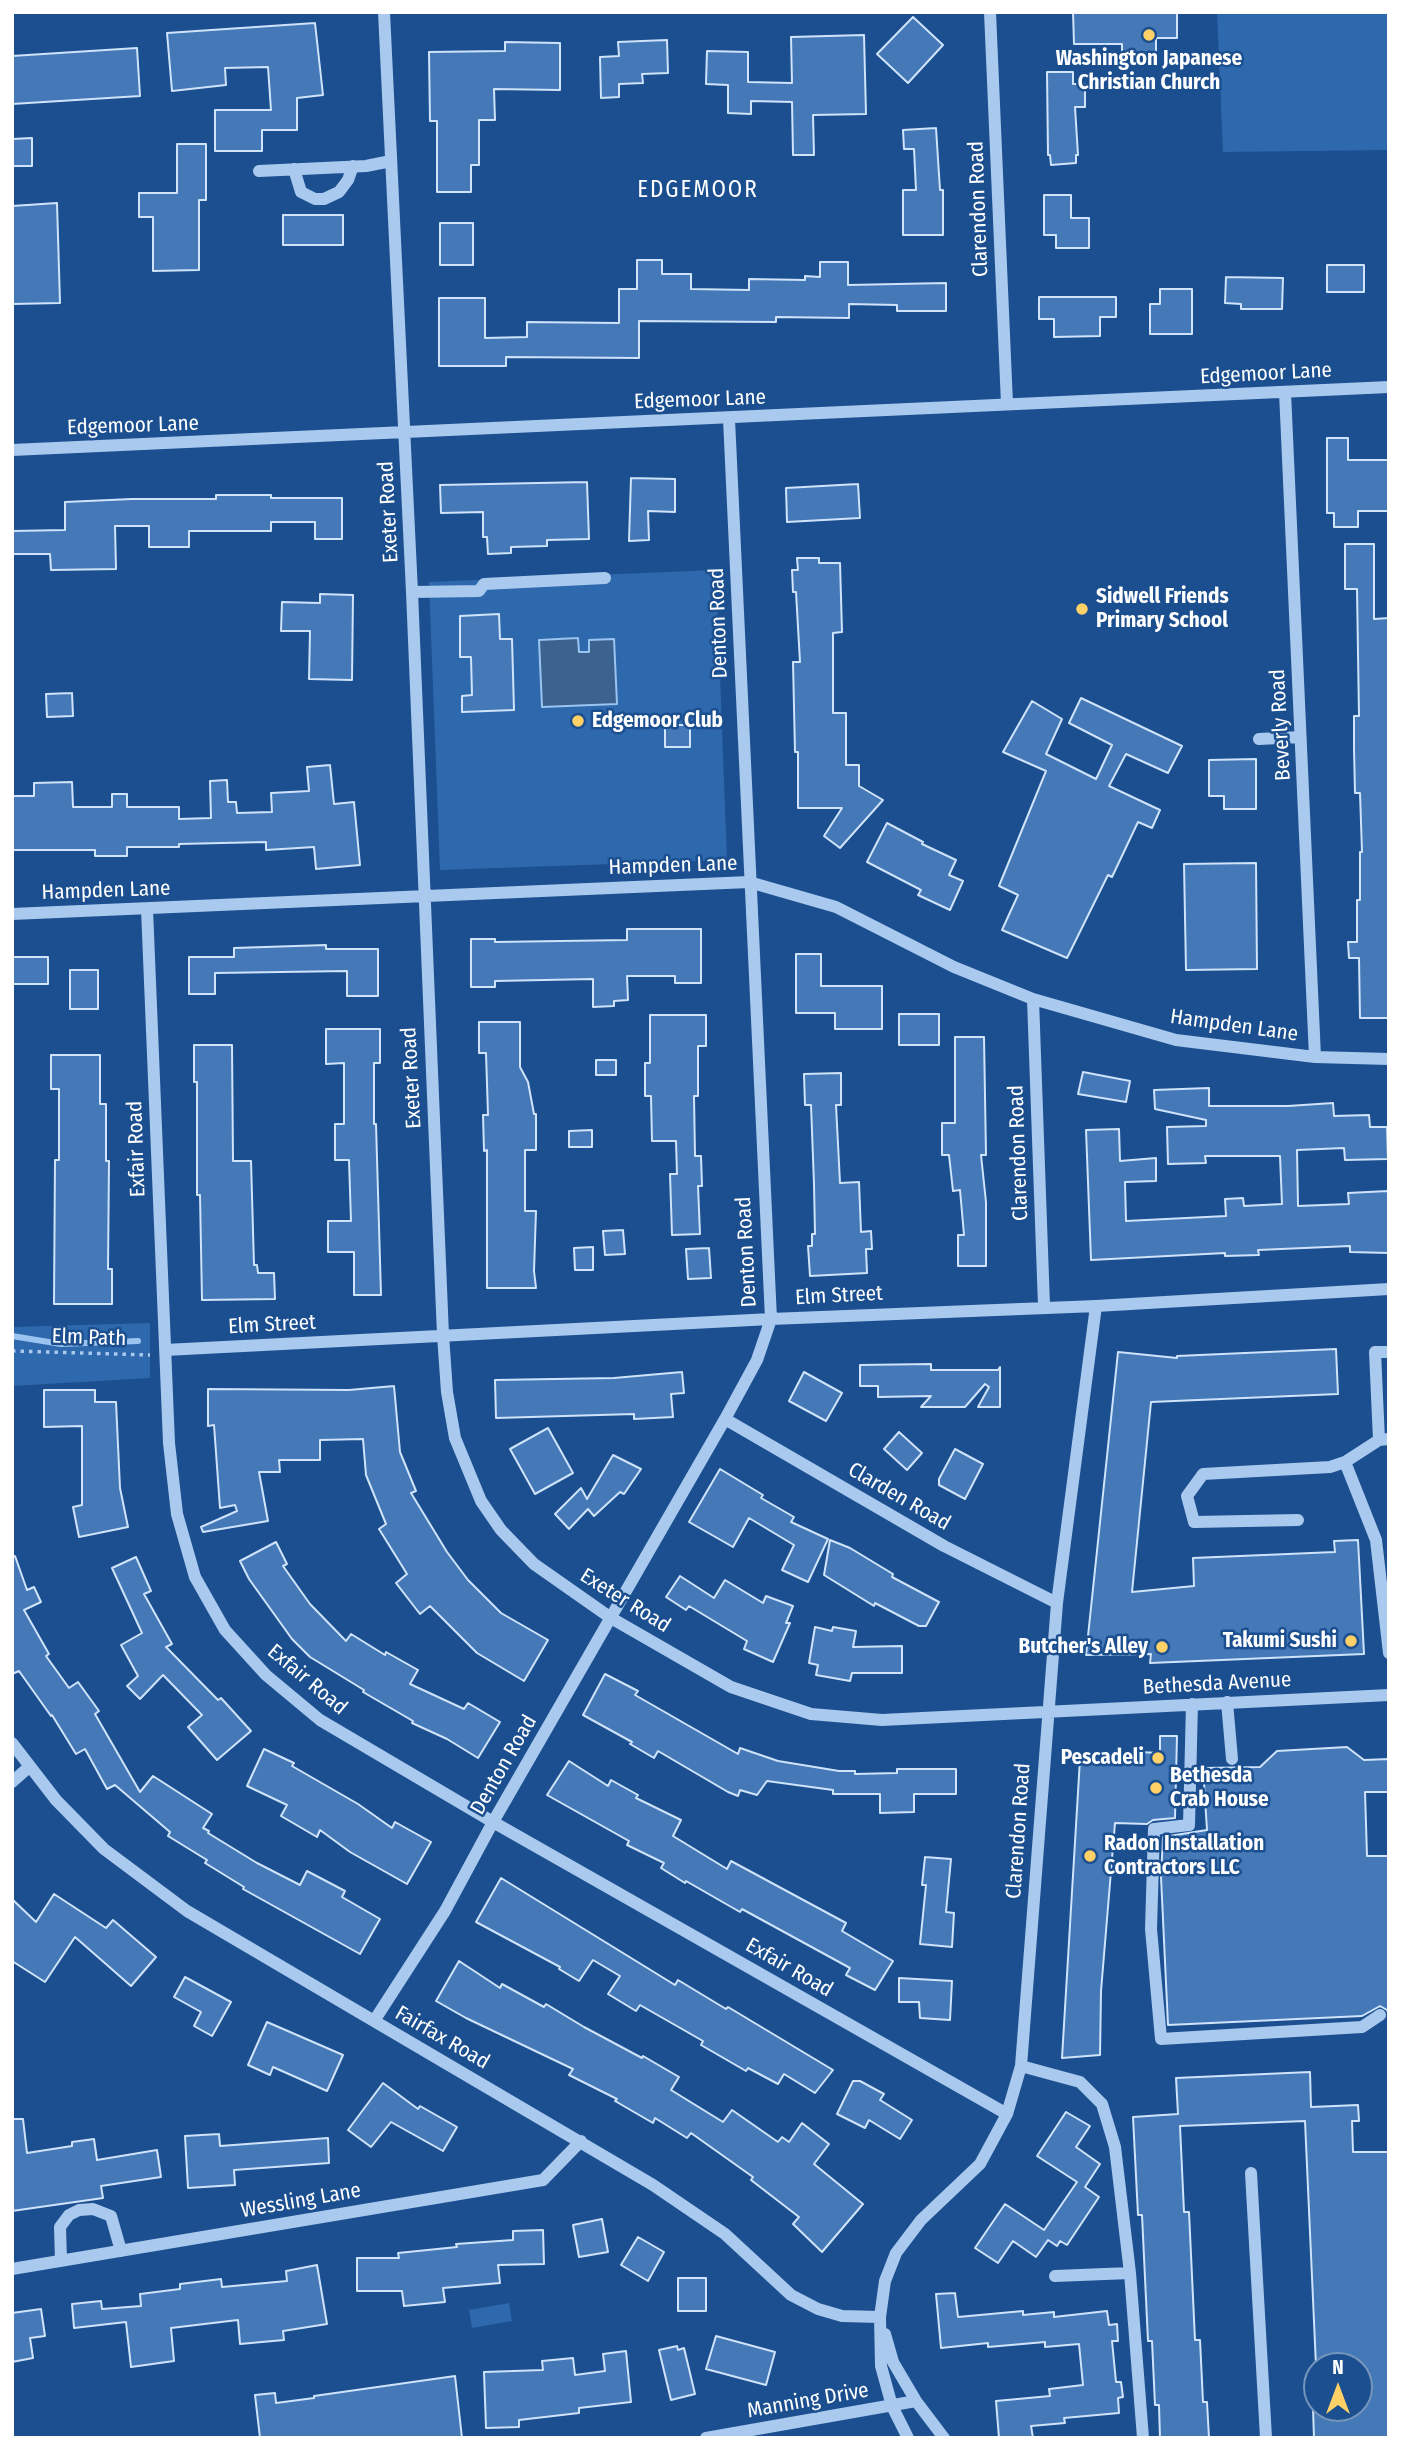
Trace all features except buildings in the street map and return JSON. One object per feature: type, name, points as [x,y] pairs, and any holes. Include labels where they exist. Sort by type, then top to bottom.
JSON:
[{"type":"street","name":"Exeter Road","points":[[384,12],[412,592],[443,1335],[447,1392],[455,1438],[481,1501],[501,1530],[534,1564],[611,1618],[731,1687],[811,1714],[882,1720],[1047,1711]]},
{"type":"street","name":"Clarendon Road","points":[[990,12],[1007,404]]},
{"type":"street","points":[[259,171],[353,166],[391,161]]},
{"type":"street","points":[[294,169],[301,192],[315,199],[324,199],[339,192],[348,180],[353,166]]},
{"type":"street","name":"Edgemoor Lane","points":[[12,450],[1389,387]]},
{"type":"street","name":"Beverly Road","points":[[1285,392],[1315,1057]]},
{"type":"street","name":"Denton Road","points":[[374,2021],[445,1911],[493,1822],[725,1419],[757,1360],[771,1319],[729,419]]},
{"type":"street","points":[[412,592],[479,591],[484,584],[604,578]]},
{"type":"street","points":[[1259,738],[1300,737]]},
{"type":"street","name":"Hampden Lane","points":[[12,914],[749,882],[836,907],[954,967],[1033,999],[1176,1040],[1315,1057],[1389,1059]]},
{"type":"street","name":"Exfair Road","points":[[147,909],[169,1443],[177,1514],[195,1577],[225,1630],[265,1675],[320,1720],[493,1822],[1007,2114]]},
{"type":"street","name":"Clarendon Road","points":[[1033,999],[1044,1307]]},
{"type":"street","name":"Elm Street","points":[[165,1350],[771,1319],[1096,1306],[1389,1289]]},
{"type":"street","name":"Clarendon Road","points":[[880,2316],[885,2281],[896,2253],[921,2220],[981,2164],[1007,2114],[1021,2066],[1057,1603],[1096,1306]]},
{"type":"street","points":[[1298,1520],[1194,1522],[1187,1496],[1203,1474],[1330,1467],[1345,1462],[1384,1440],[1375,1352],[1389,1352]]},
{"type":"street","name":"Clarden Road","points":[[725,1419],[944,1546],[1057,1603]]},
{"type":"street","points":[[1345,1462],[1376,1540],[1389,1653]]},
{"type":"street","name":"Bethesda Avenue","points":[[1047,1711],[1389,1695]]},
{"type":"street","points":[[1227,1702],[1232,1759]]},
{"type":"street","points":[[1192,1704],[1189,1825],[1154,1829],[1150,1929],[1161,2039],[1325,2024],[1362,2027],[1380,2015]]},
{"type":"street","name":"Fairfax Road","points":[[12,1743],[56,1800],[104,1849],[187,1911],[653,2185],[725,2234],[792,2295],[818,2309],[842,2316],[880,2316]]},
{"type":"street","points":[[12,1782],[29,1766]]},
{"type":"street","points":[[1021,2066],[1080,2082],[1102,2104],[1115,2147],[1130,2273],[1143,2438]]},
{"type":"street","name":"Wessling Lane","points":[[12,2269],[543,2180],[581,2141]]},
{"type":"street","points":[[1251,2173],[1266,2438]]},
{"type":"street","points":[[61,2261],[60,2227],[69,2215],[79,2210],[93,2209],[111,2216],[121,2251]]},
{"type":"street","points":[[1055,2276],[1130,2273]]},
{"type":"street","points":[[880,2316],[893,2362],[916,2401],[944,2438]]},
{"type":"street","points":[[880,2316],[881,2366],[892,2406],[908,2438]]},
{"type":"street","name":"Manning Drive","points":[[706,2438],[916,2401]]},
{"type":"path","name":"Elm Path","points":[[12,1351],[150,1355],[165,1350]]},
{"type":"shaded area","points":[[1217,12],[1389,12],[1389,150],[1223,152]]},
{"type":"shaded area","name":"Edgemoor Club","points":[[716,570],[727,860],[440,870],[429,582]]},
{"type":"shaded area","points":[[578,638],[579,652],[589,652],[589,640],[614,639],[617,704],[542,707],[539,640]]},
{"type":"shaded area","points":[[150,1323],[150,1378],[12,1386],[12,1327]]},
{"type":"shaded area","points":[[509,2303],[512,2321],[472,2328],[469,2310]]},
{"type":"waterway","points":[[12,1336],[61,1344],[138,1341]]},
{"type":"place","name":"Washington Japanese Christian Church","points":[[1149,35]]},
{"type":"place","name":"Sidwell Friends Primary School","points":[[1082,609]]},
{"type":"place","name":"Edgemoor Club","points":[[578,721]]},
{"type":"place","name":"Takumi Sushi","points":[[1351,1641]]},
{"type":"place","name":"Butcher's Alley","points":[[1162,1647]]},
{"type":"place","name":"Pescadeli","points":[[1158,1758]]},
{"type":"place","name":"Bethesda Crab House","points":[[1156,1788]]},
{"type":"place","name":"Radon Installation Contractors LLC","points":[[1090,1856]]},
{"type":"district","name":"EDGEMOOR","points":[[698,191]]}]
